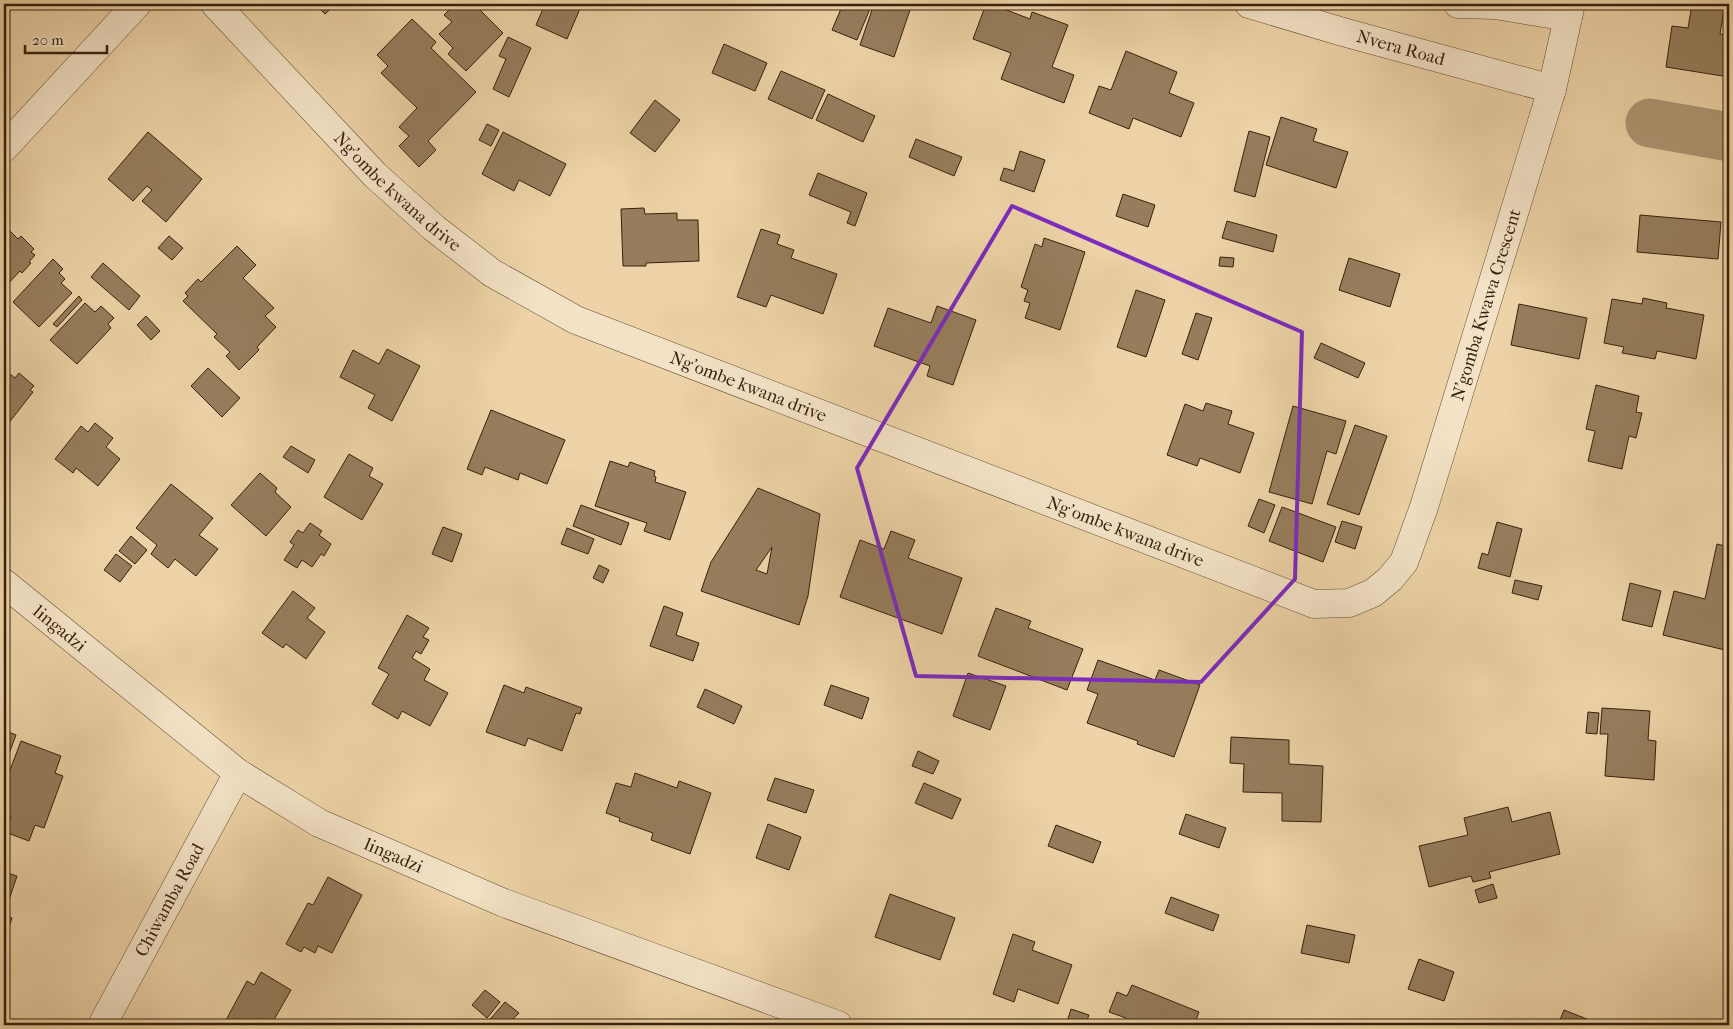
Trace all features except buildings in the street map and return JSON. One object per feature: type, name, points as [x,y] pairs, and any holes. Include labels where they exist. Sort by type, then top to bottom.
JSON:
[{"type":"street","points":[[4,148],[137,4]]},
{"type":"street","name":"Ng'ombe kwana drive","points":[[215,4],[375,175],[434,228],[492,273],[576,320],[1314,604],[1349,603],[1372,593]]},
{"type":"street","name":"Nvera Road","points":[[1249,4],[1310,13],[1552,89]]},
{"type":"street","points":[[1458,4],[1569,11]]},
{"type":"street","name":"N'gomba Kwawa Crescent","points":[[1372,593],[1390,579],[1404,562],[1424,507],[1552,89],[1569,11]]},
{"type":"street","name":"lingadzi","points":[[4,584],[238,773],[319,823],[448,880],[787,1016],[838,1025]]},
{"type":"street","name":"Chiwamba Road","points":[[102,1025],[238,773]]},
{"type":"highlighted area","points":[[1012,206],[1302,332],[1295,579],[1201,682],[916,676],[857,468]]},
{"type":"waterway","points":[[1650,123],[1729,137]]}]
